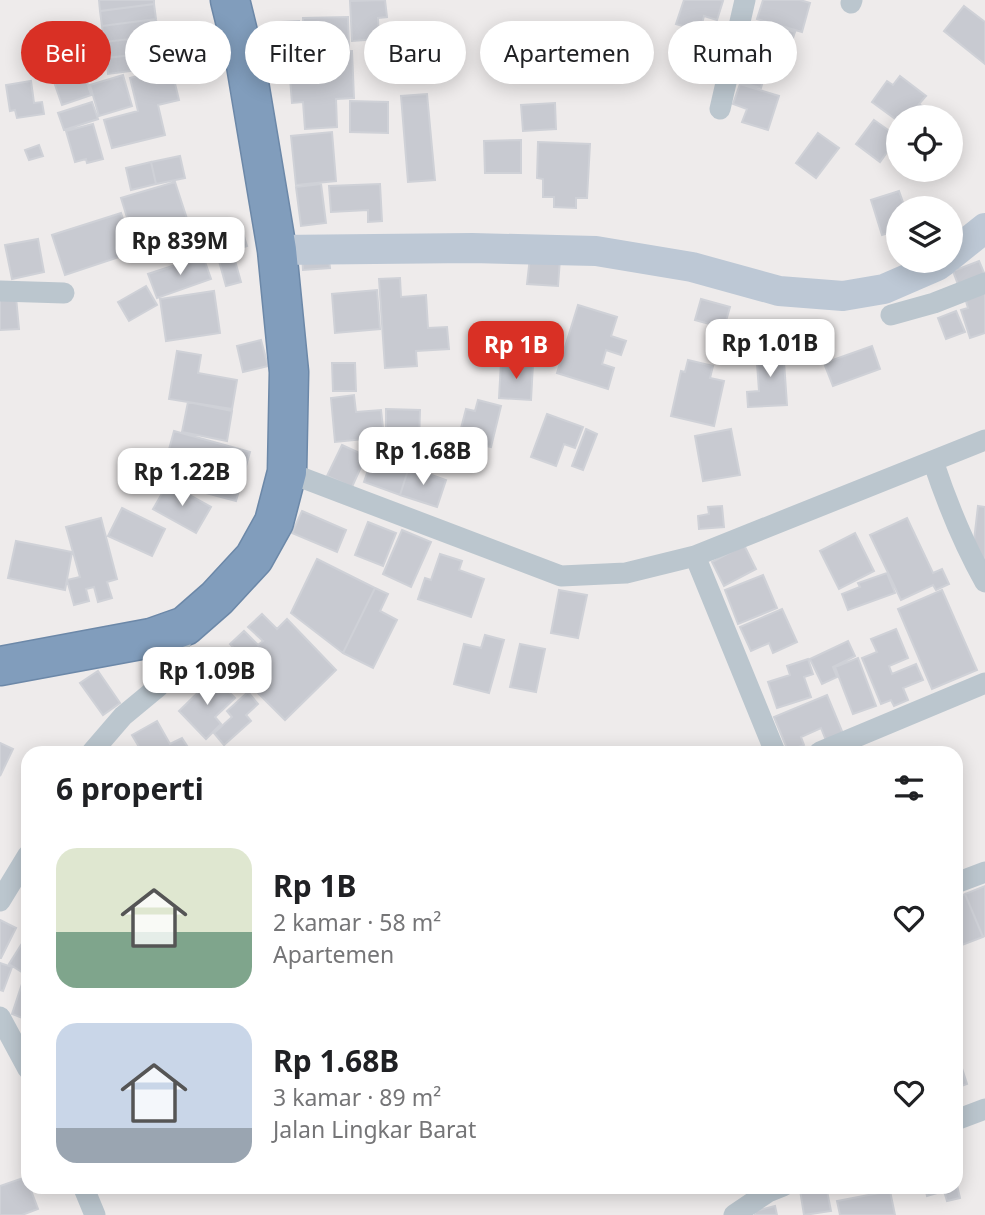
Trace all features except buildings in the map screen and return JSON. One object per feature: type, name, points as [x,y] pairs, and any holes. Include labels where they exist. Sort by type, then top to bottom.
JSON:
[{"type":"highway","points":[[0,666],[151,638],[185,626],[217,598],[254,558],[274,522],[287,472],[289,372],[277,250],[246,65],[230,0]]},
{"type":"street","points":[[720,109],[745,0]]},
{"type":"street","points":[[963,246],[985,228]]},
{"type":"street","points":[[277,250],[472,248],[596,251],[692,267],[779,291],[844,296],[884,289],[921,273]]},
{"type":"street","points":[[891,315],[934,303],[985,283]]},
{"type":"street","points":[[0,291],[64,293]]},
{"type":"street","points":[[287,472],[561,576],[626,573],[695,556],[985,440]]},
{"type":"street","points":[[933,461],[946,500],[985,582]]},
{"type":"street","points":[[695,556],[773,746]]},
{"type":"street","points":[[97,746],[123,716],[158,687],[177,654],[185,626]]},
{"type":"street","points":[[834,746],[985,683]]},
{"type":"street","points":[[0,901],[21,866]]},
{"type":"street","points":[[963,880],[985,872]]},
{"type":"street","points":[[0,1017],[20,1039]]},
{"type":"street","points":[[963,1117],[985,1109]]},
{"type":"street","points":[[86,1194],[95,1215]]},
{"type":"street","points":[[734,1215],[765,1194]]}]
